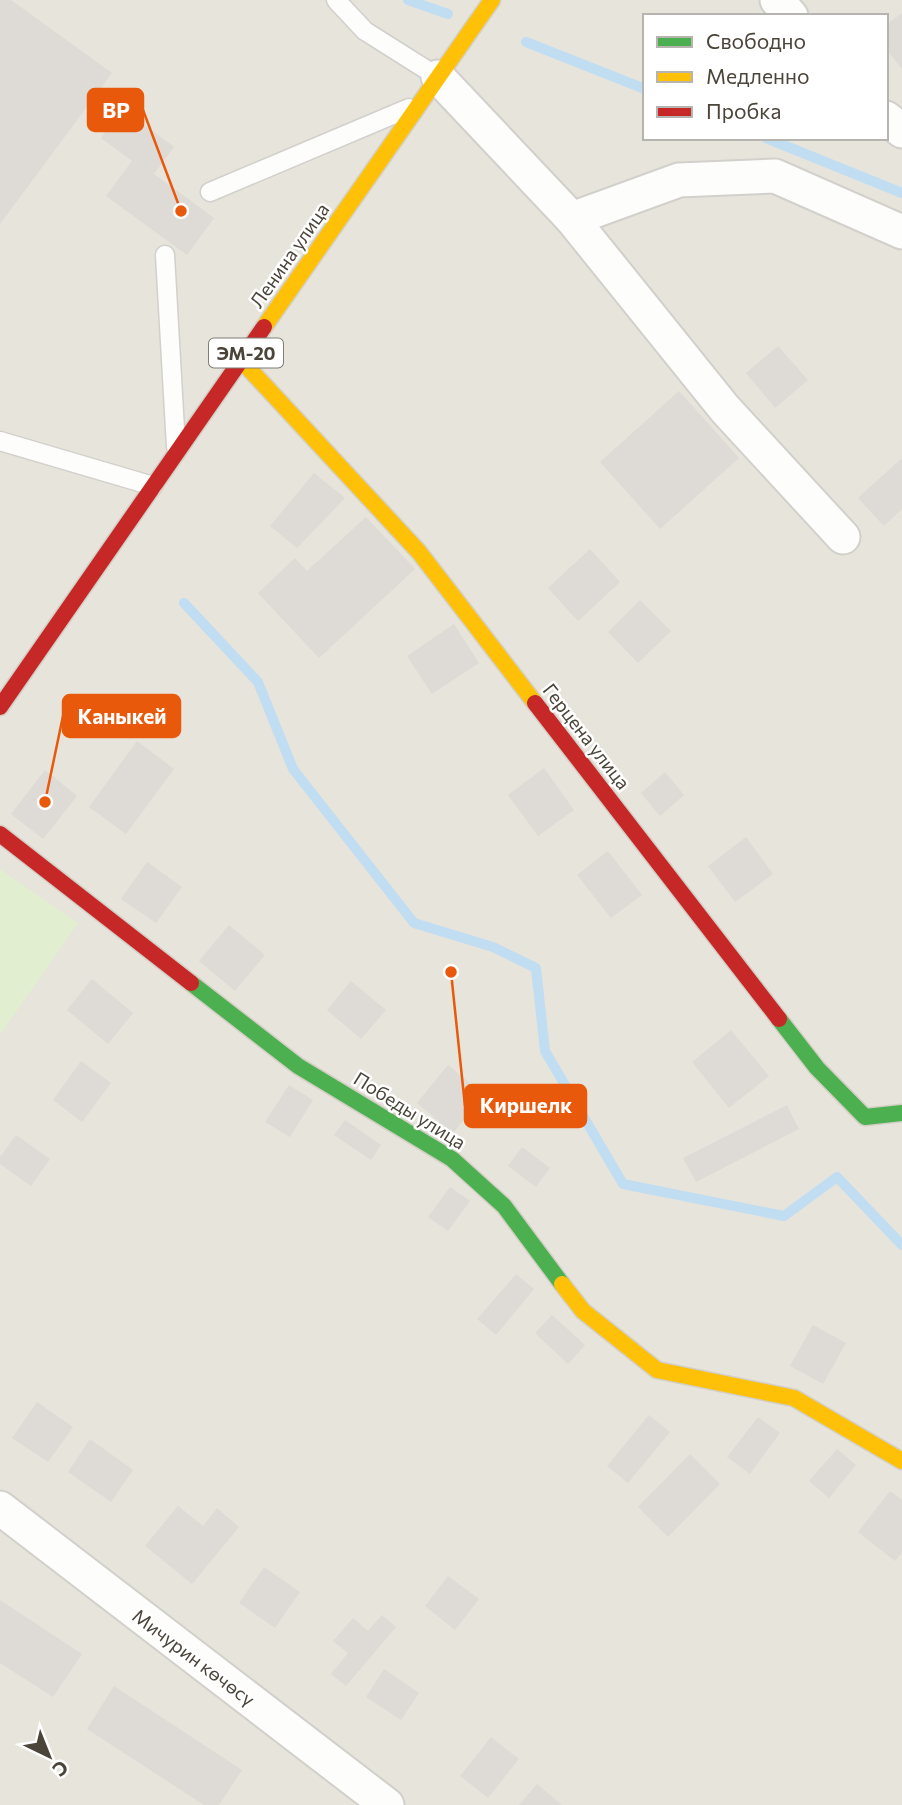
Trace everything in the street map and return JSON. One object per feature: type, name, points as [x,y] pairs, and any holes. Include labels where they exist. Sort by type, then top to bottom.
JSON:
[{"type":"street","name":"Ленина улица","points":[[0,707],[492,0]]},
{"type":"street","points":[[777,0],[789,14]]},
{"type":"street","points":[[430,90],[572,219],[725,409],[843,537]]},
{"type":"street","points":[[888,120],[902,131]]},
{"type":"street","points":[[572,219],[679,180],[775,176],[902,232]]},
{"type":"street","name":"Герцена улица","points":[[241,360],[418,552],[817,1068],[865,1117],[902,1114]]},
{"type":"street","name":"Победы улица","points":[[0,834],[298,1066],[452,1159],[505,1206],[583,1311],[657,1370],[794,1398],[902,1461]]},
{"type":"street","name":"Мичурин көчөсү","points":[[0,1508],[387,1805]]},
{"type":"lane","points":[[210,192],[430,90],[336,0]]},
{"type":"lane","points":[[165,255],[176,452]]},
{"type":"lane","points":[[0,441],[153,486]]},
{"type":"shaded area","points":[[0,0],[902,0],[902,1805],[0,1805]]},
{"type":"green space","points":[[0,869],[78,923],[0,1035]]},
{"type":"building","points":[[0,0],[11,0],[112,73],[0,224]]},
{"type":"building","points":[[902,13],[902,69],[888,52],[888,24]]},
{"type":"building","points":[[123,109],[174,147],[154,174],[214,218],[187,255],[106,196],[132,161],[101,138]]},
{"type":"building","points":[[778,346],[808,380],[775,408],[746,373]]},
{"type":"building","points":[[679,391],[739,458],[660,529],[600,462]]},
{"type":"building","points":[[902,458],[902,509],[884,526],[858,498]]},
{"type":"building","points":[[314,473],[345,498],[297,548],[270,526]]},
{"type":"building","points":[[366,517],[415,569],[319,658],[258,593],[295,558],[307,571]]},
{"type":"building","points":[[590,549],[620,582],[578,621],[548,588]]},
{"type":"building","points":[[640,600],[671,631],[638,663],[608,632]]},
{"type":"building","points":[[454,624],[479,663],[432,694],[407,656]]},
{"type":"building","points":[[137,741],[174,769],[126,834],[89,807]]},
{"type":"building","points":[[544,768],[574,810],[538,836],[508,795]]},
{"type":"building","points":[[45,770],[77,796],[43,839],[11,814]]},
{"type":"building","points":[[665,772],[684,795],[660,816],[641,793]]},
{"type":"building","points":[[746,837],[773,874],[735,902],[708,866]]},
{"type":"building","points":[[608,851],[642,895],[611,918],[577,875]]},
{"type":"building","points":[[147,862],[182,887],[156,923],[121,899]]},
{"type":"building","points":[[229,925],[265,955],[235,991],[199,961]]},
{"type":"building","points":[[92,979],[133,1013],[108,1044],[67,1010]]},
{"type":"building","points":[[351,981],[386,1010],[361,1039],[327,1010]]},
{"type":"building","points":[[731,1030],[769,1076],[729,1108],[692,1062]]},
{"type":"building","points":[[81,1061],[111,1083],[82,1122],[53,1100]]},
{"type":"building","points":[[448,1065],[484,1095],[453,1133],[417,1103]]},
{"type":"building","points":[[289,1085],[313,1100],[290,1137],[265,1122]]},
{"type":"building","points":[[787,1105],[799,1129],[696,1182],[683,1158]]},
{"type":"building","points":[[345,1120],[381,1145],[371,1160],[334,1135]]},
{"type":"building","points":[[16,1135],[50,1159],[31,1186],[0,1164],[0,1157]]},
{"type":"building","points":[[522,1147],[550,1168],[536,1187],[508,1166]]},
{"type":"building","points":[[450,1187],[470,1201],[448,1231],[428,1217]]},
{"type":"building","points":[[516,1274],[534,1289],[496,1335],[477,1319]]},
{"type":"building","points":[[552,1315],[585,1345],[568,1364],[535,1333]]},
{"type":"building","points":[[813,1325],[846,1343],[823,1384],[790,1366]]},
{"type":"building","points":[[37,1402],[73,1427],[48,1462],[12,1438]]},
{"type":"building","points":[[649,1415],[670,1432],[628,1483],[607,1466]]},
{"type":"building","points":[[758,1417],[780,1433],[750,1474],[727,1457]]},
{"type":"building","points":[[90,1439],[133,1470],[111,1502],[68,1472]]},
{"type":"building","points":[[837,1449],[856,1465],[829,1498],[809,1481]]},
{"type":"building","points":[[690,1454],[720,1484],[668,1537],[638,1507]]},
{"type":"building","points":[[890,1491],[902,1500],[902,1552],[895,1561],[858,1532]]},
{"type":"building","points":[[178,1506],[203,1526],[217,1508],[239,1527],[192,1584],[145,1546]]},
{"type":"building","points":[[264,1567],[300,1592],[275,1628],[239,1603]]},
{"type":"building","points":[[448,1576],[479,1599],[455,1630],[425,1606]]},
{"type":"building","points":[[0,1600],[82,1654],[53,1697],[0,1663]]},
{"type":"building","points":[[382,1615],[396,1627],[346,1686],[331,1674],[348,1653],[333,1641],[353,1618],[368,1631]]},
{"type":"building","points":[[384,1669],[419,1693],[401,1720],[366,1697]]},
{"type":"building","points":[[114,1686],[242,1770],[219,1805],[204,1805],[87,1729]]},
{"type":"building","points":[[491,1737],[519,1759],[488,1798],[460,1776]]},
{"type":"building","points":[[537,1784],[562,1805],[519,1805]]},
{"type":"waterway","points":[[408,0],[448,14]]},
{"type":"waterway","points":[[526,42],[643,88]]},
{"type":"waterway","points":[[771,140],[902,193]]},
{"type":"waterway","points":[[184,603],[258,682],[293,769],[414,923],[493,947],[536,968],[545,1051],[623,1184],[784,1216],[837,1177],[902,1245]]},
{"type":"traffic: fast","points":[[191,983],[298,1066],[452,1159],[504,1206],[562,1284]]},
{"type":"traffic: fast","points":[[779,1019],[817,1068],[865,1117],[902,1113]]},
{"type":"traffic: slow","points":[[264,327],[492,0]]},
{"type":"traffic: slow","points":[[241,360],[419,552],[535,703]]},
{"type":"traffic: slow","points":[[562,1284],[583,1311],[657,1370],[794,1398],[902,1461]]},
{"type":"traffic: jam","points":[[0,707],[264,327]]},
{"type":"traffic: jam","points":[[535,703],[779,1019]]},
{"type":"traffic: jam","points":[[0,834],[191,983]]},
{"type":"place","name":"BP","points":[[181,211]]},
{"type":"place","name":"Каныкей","points":[[45,802]]},
{"type":"place","name":"Киршелк","points":[[451,972]]}]
